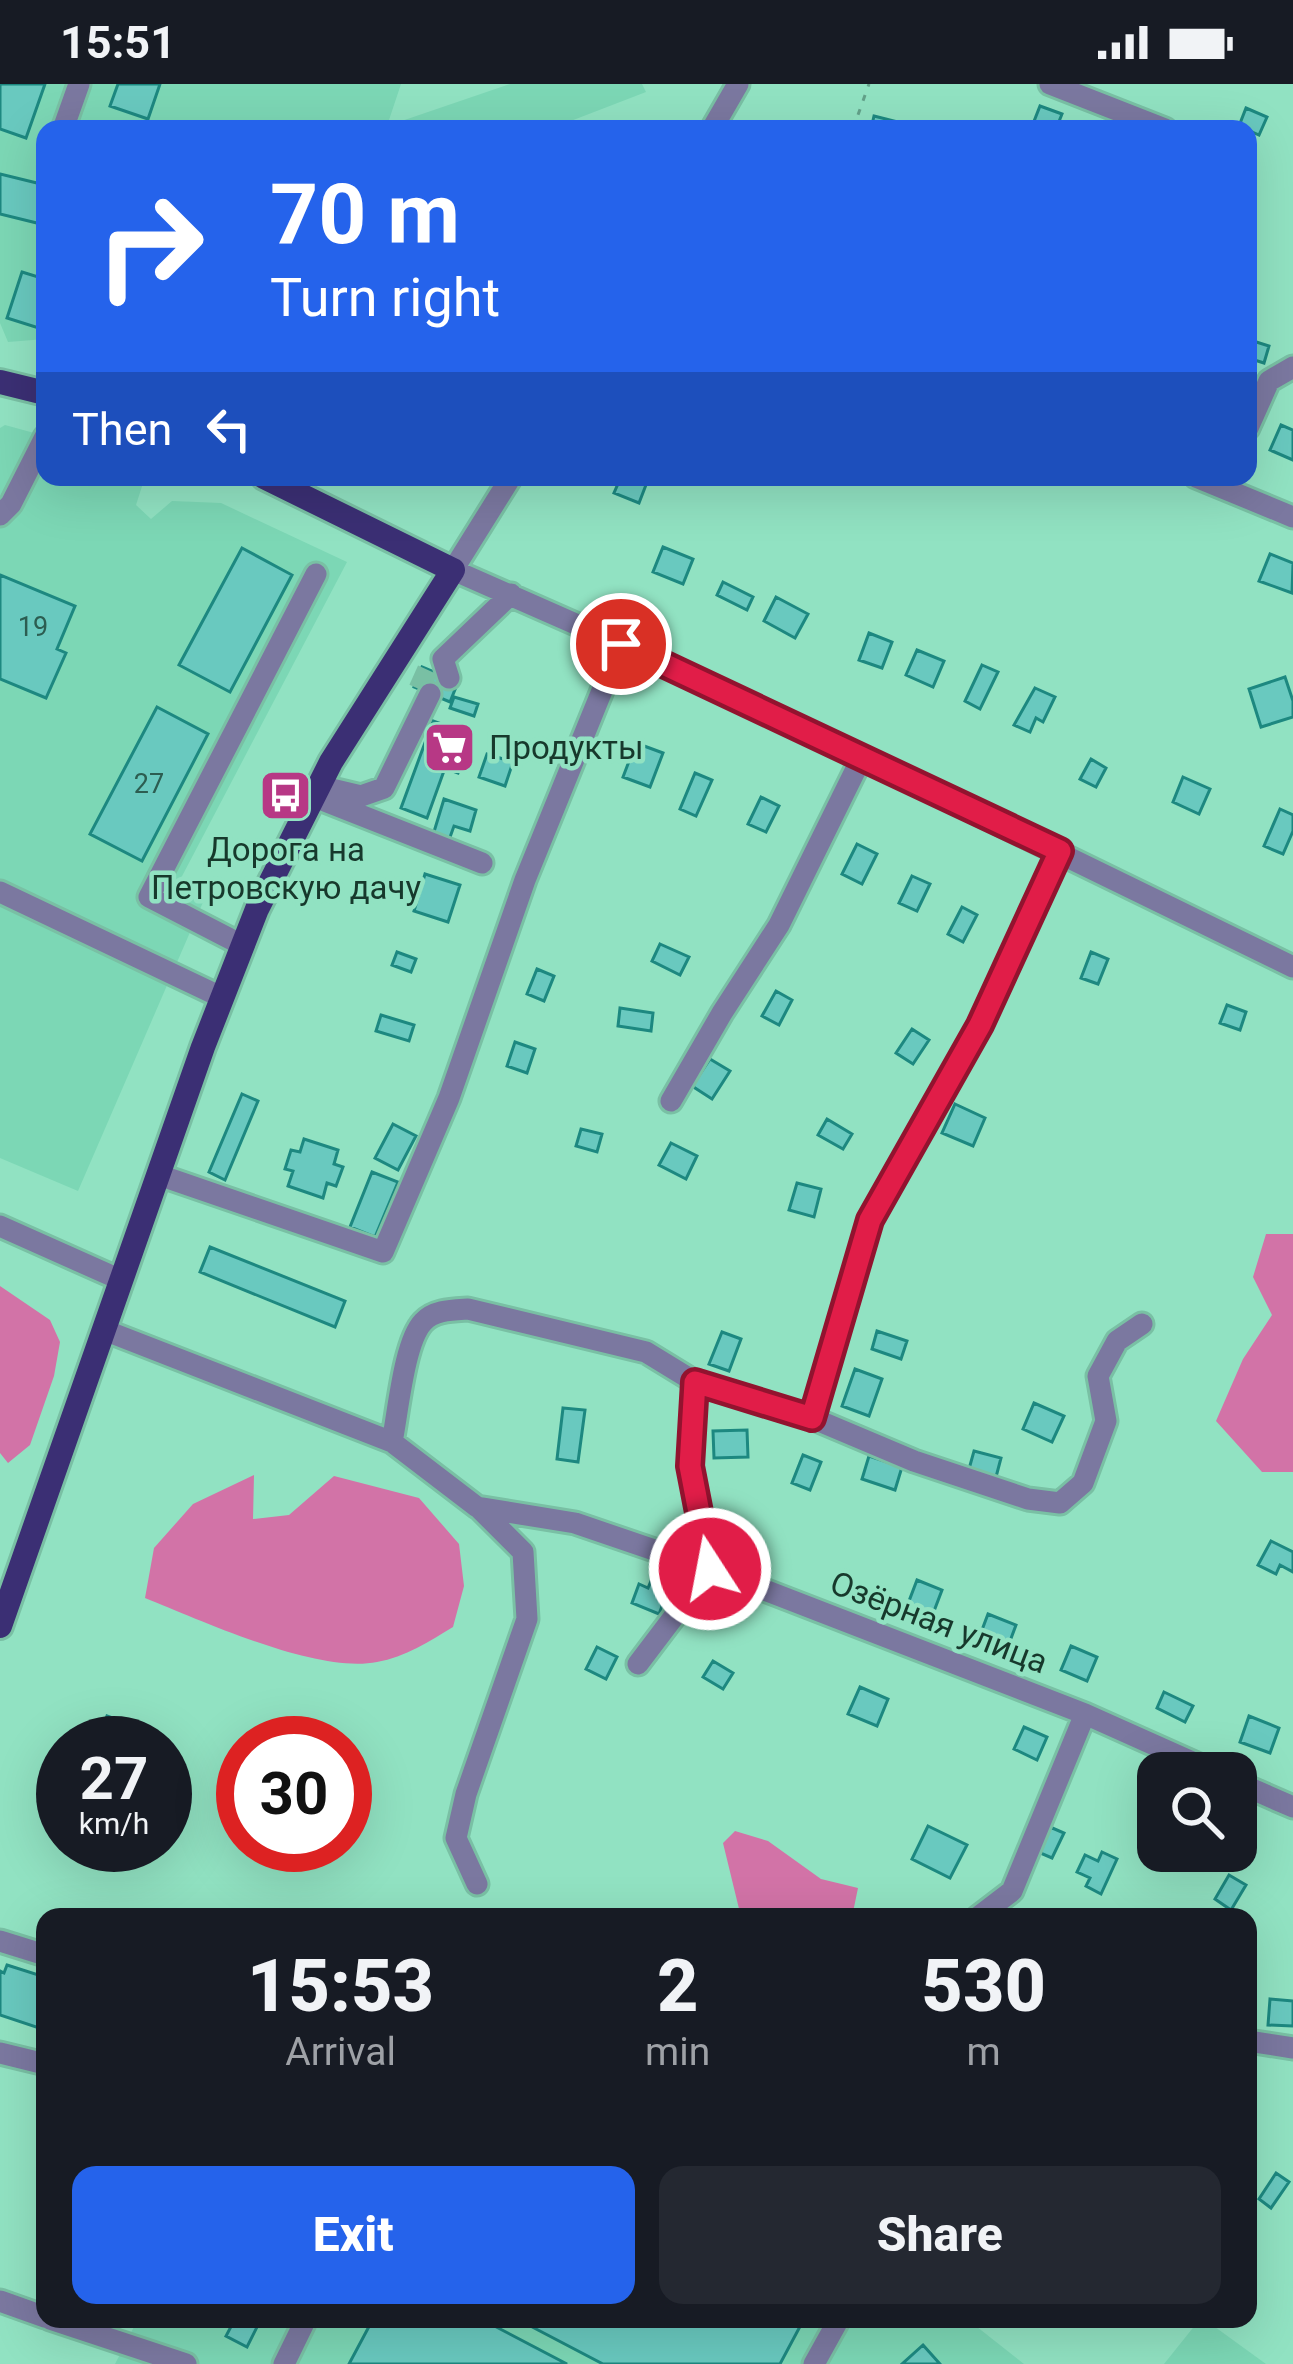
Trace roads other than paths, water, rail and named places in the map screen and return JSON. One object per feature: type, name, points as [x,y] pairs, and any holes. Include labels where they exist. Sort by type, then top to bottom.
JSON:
[{"type":"main road","points":[[0,382],[36,392]]},
{"type":"main road","points":[[0,1626],[242,945],[315,791],[453,570],[282,486]]},
{"type":"street","points":[[67,120],[80,84]]},
{"type":"street","points":[[1050,84],[1142,120]]},
{"type":"street","points":[[716,120],[732,86]]},
{"type":"street","points":[[1257,407],[1269,380],[1293,368]]},
{"type":"street","points":[[0,400],[36,396]]},
{"type":"street","points":[[0,515],[11,504],[36,454]]},
{"type":"street","points":[[505,486],[453,570],[862,757],[1293,967]]},
{"type":"street","points":[[1232,486],[1293,518]]},
{"type":"street","points":[[242,945],[149,897],[316,574]]},
{"type":"street","points":[[315,791],[362,796],[384,788],[435,680],[511,593]]},
{"type":"street","points":[[159,1175],[383,1252],[449,1098],[525,880],[621,644]]},
{"type":"street","points":[[671,1101],[779,925],[862,757]]},
{"type":"street","points":[[315,791],[482,862]]},
{"type":"street","points":[[812,1418],[870,1220],[980,1025],[1060,851]]},
{"type":"street","points":[[0,892],[221,997]]},
{"type":"street","points":[[0,1226],[122,1280]]},
{"type":"street","points":[[392,1442],[413,1338],[424,1320],[443,1311],[468,1309],[646,1352],[695,1382],[812,1418],[914,1461],[1028,1499],[1060,1503],[1083,1483],[1106,1421],[1098,1376],[1117,1340],[1142,1324]]},
{"type":"street","name":"Озёрная улица","points":[[104,1330],[392,1442],[477,1507],[575,1523],[710,1569],[1085,1714],[1170,1752]]},
{"type":"street","points":[[638,1664],[710,1569],[690,1466],[695,1382]]},
{"type":"street","points":[[477,1507],[523,1552],[526,1619],[466,1794],[456,1838],[477,1884]]},
{"type":"street","points":[[990,1908],[1012,1891],[1085,1714]]},
{"type":"street","points":[[1257,1791],[1293,1807]]},
{"type":"street","points":[[0,1941],[36,1952]]},
{"type":"street","points":[[1257,2042],[1293,2048]]},
{"type":"street","points":[[0,2054],[36,2062]]},
{"type":"street","points":[[0,2301],[36,2313]]},
{"type":"street","points":[[80,2328],[186,2364]]},
{"type":"street","points":[[284,2364],[302,2328]]},
{"type":"street","points":[[814,2364],[834,2328]]},
{"type":"tunnel","points":[[419,689],[428,669]]},
{"type":"place","name":"Продукты","points":[[450,747]]},
{"type":"place","name":"Дорога на Петровскую дачу","points":[[286,795]]}]
